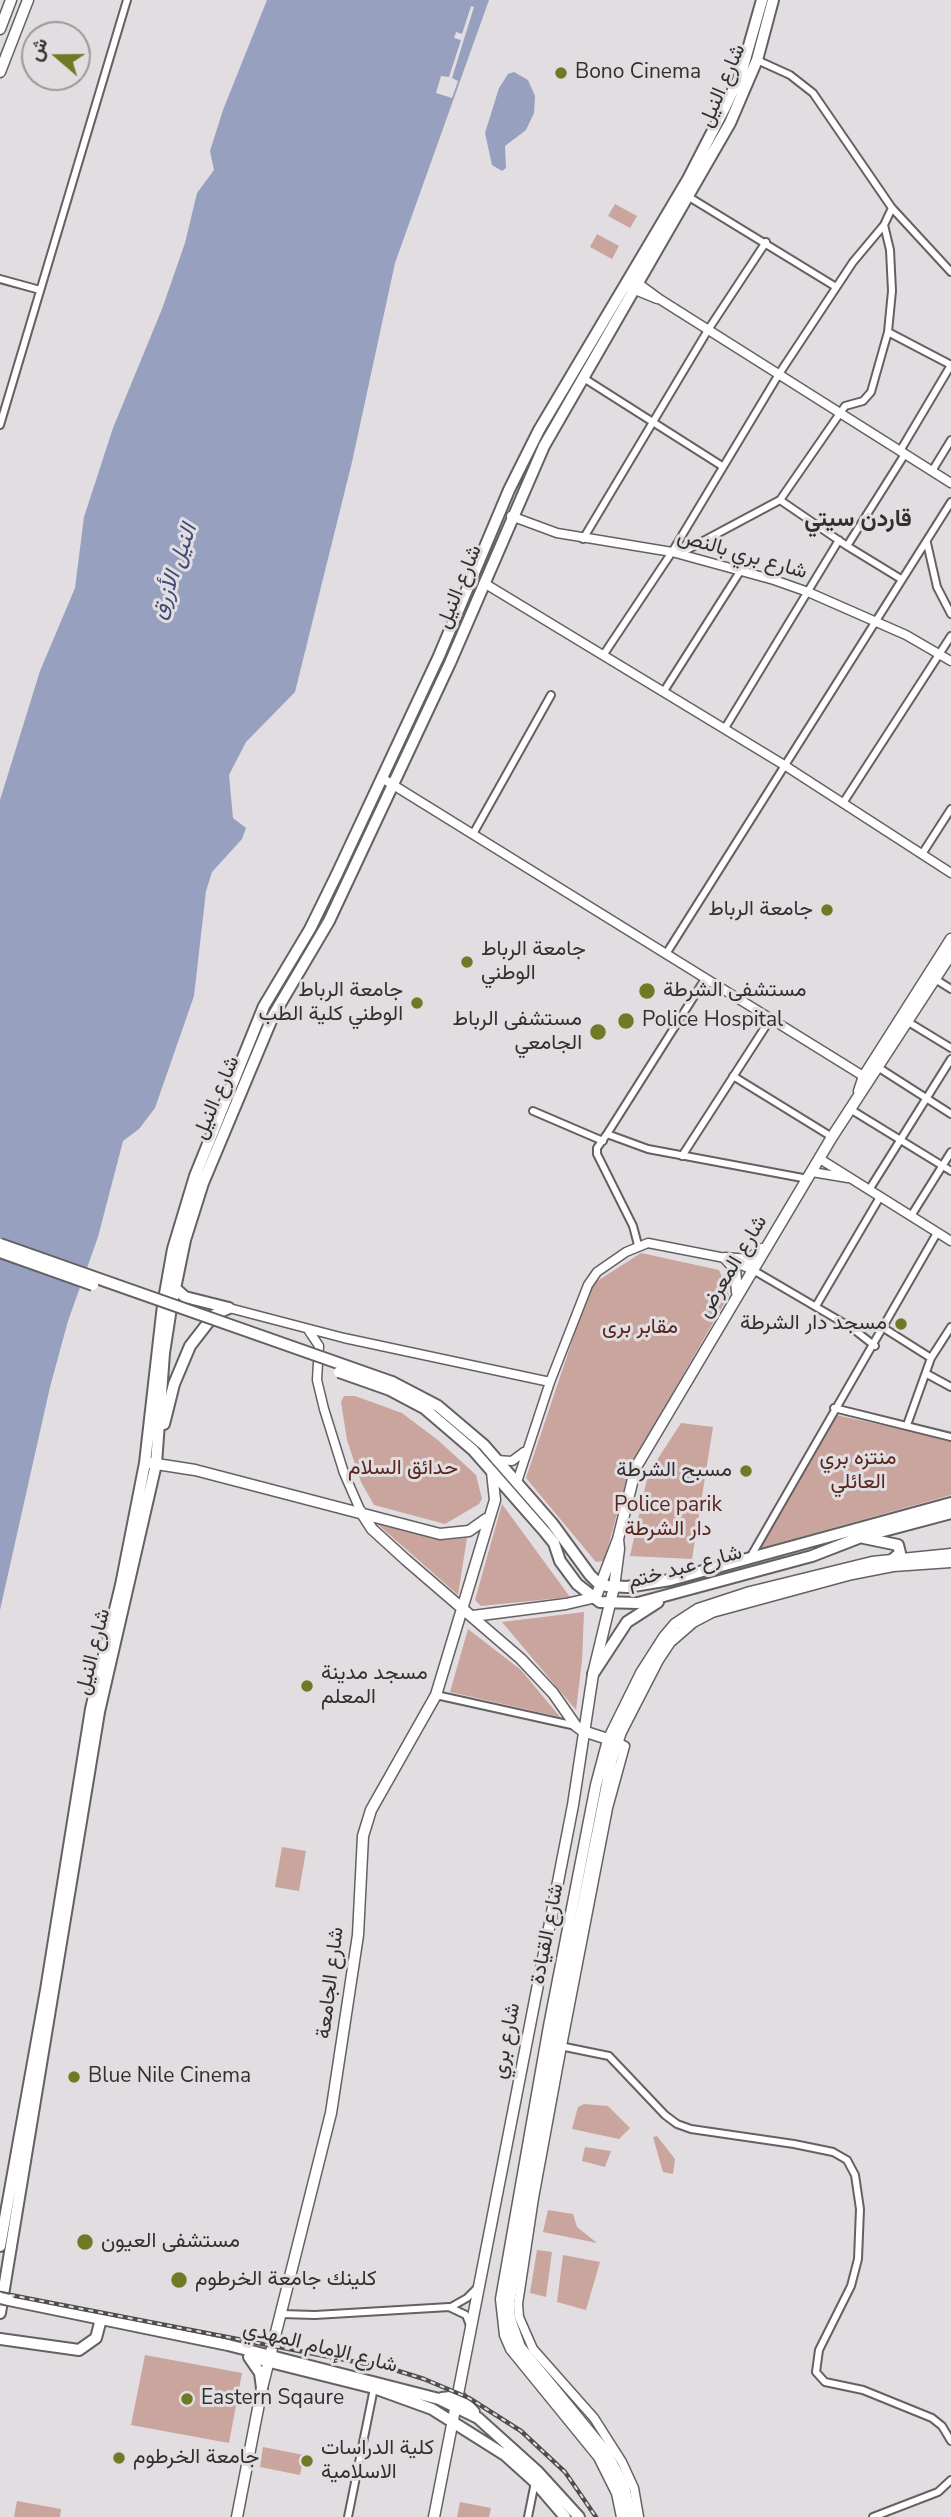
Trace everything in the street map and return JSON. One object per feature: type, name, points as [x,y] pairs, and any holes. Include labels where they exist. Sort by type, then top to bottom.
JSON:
[{"type":"main road","points":[[0,29],[11,0]]},
{"type":"main road","points":[[0,72],[28,0]]},
{"type":"main road","name":"شارع النيل","points":[[0,2246],[46,1990],[91,1709],[159,1437],[164,1353],[185,1240],[203,1183],[254,1058],[282,998],[329,921],[544,446],[688,179],[741,74],[762,0]]},
{"type":"main road","name":"شارع النيل","points":[[3,2304],[99,1712],[151,1463],[163,1305],[173,1249],[195,1176],[264,1006],[310,929],[382,778],[538,430],[689,197],[730,123],[757,60],[773,0]]},
{"type":"main road","name":"شارع المعرض","points":[[592,1598],[608,1586],[619,1549],[618,1539],[636,1467],[951,939]]},
{"type":"main road","name":"شارع المعرض","points":[[904,1020],[951,954]]},
{"type":"main road","points":[[725,1258],[748,1260],[772,1238]]},
{"type":"main road","points":[[0,1244],[391,1386]]},
{"type":"main road","points":[[0,1252],[391,1386]]},
{"type":"main road","points":[[725,1258],[737,1278],[736,1298]]},
{"type":"main road","points":[[176,1289],[185,1297],[229,1308]]},
{"type":"main road","points":[[159,1437],[174,1384],[190,1346],[214,1315],[229,1308]]},
{"type":"main road","name":"شارع عبد ختم","points":[[391,1386],[449,1427],[517,1482],[590,1575],[608,1586],[670,1580],[951,1503]]},
{"type":"main road","points":[[151,1463],[452,1535],[478,1527],[491,1513]]},
{"type":"main road","name":"شارع عبد ختم","points":[[494,1465],[554,1544],[560,1561],[592,1598],[609,1604],[638,1603],[812,1556],[861,1537],[951,1513]]},
{"type":"main road","name":"شارع الجامعة","points":[[237,2517],[262,2388],[320,2166],[341,2057],[358,1935],[363,1836],[371,1810],[436,1695],[496,1495],[494,1465]]},
{"type":"main road","points":[[361,1512],[372,1529],[473,1616],[544,1682],[580,1728],[617,1743]]},
{"type":"main road","points":[[861,1537],[896,1543],[900,1553],[893,1559]]},
{"type":"main road","name":"شارع القيادة","points":[[622,2517],[617,2493],[599,2457],[522,2366],[505,2335],[501,2299],[559,2046],[604,1785],[617,1743],[652,1655],[664,1637],[688,1615],[750,1592],[893,1559],[951,1553]]},
{"type":"main road","name":"شارع القيادة","points":[[631,2517],[624,2486],[607,2452],[529,2360],[514,2333],[509,2303],[596,1785],[648,1678],[670,1642],[703,1617],[852,1574],[893,1566],[951,1562]]},
{"type":"main road","name":"شارع بري","points":[[434,2517],[570,1819],[580,1728],[609,1604],[608,1586]]},
{"type":"main road","points":[[593,1674],[627,1622],[654,1603],[683,1590]]},
{"type":"main road","points":[[473,1616],[592,1598]]},
{"type":"main road","name":"شارع الإمام المهدي","points":[[3,2304],[101,2321],[439,2399],[458,2401],[538,2472],[579,2517]]},
{"type":"main road","points":[[0,2339],[74,2351],[93,2343],[101,2321]]},
{"type":"main road","name":"شارع الإمام المهدي","points":[[101,2321],[249,2357],[269,2359],[374,2388],[452,2420],[496,2448],[535,2482],[565,2517]]},
{"type":"main road","points":[[249,2357],[260,2373],[262,2388]]},
{"type":"street","points":[[0,425],[127,0]]},
{"type":"street","points":[[757,60],[790,75],[813,93],[892,208],[951,272]]},
{"type":"street","points":[[689,197],[836,287]]},
{"type":"street","points":[[604,654],[675,553],[722,466],[779,374],[867,243],[884,225],[892,208]]},
{"type":"street","points":[[675,553],[780,500],[840,413],[849,403],[863,401],[871,392],[888,332],[890,250],[884,225]]},
{"type":"street","points":[[583,539],[708,330],[766,242]]},
{"type":"street","points":[[0,279],[40,290]]},
{"type":"street","points":[[632,284],[951,483]]},
{"type":"street","points":[[847,546],[951,365],[888,332]]},
{"type":"street","points":[[582,377],[722,466]]},
{"type":"street","points":[[932,471],[951,440]]},
{"type":"street","points":[[780,500],[901,579]]},
{"type":"street","points":[[666,954],[951,502]]},
{"type":"street","name":"شارع بري بالنص","points":[[511,516],[583,539],[675,553],[741,570],[808,592],[876,622],[951,661]]},
{"type":"street","points":[[725,729],[839,540]]},
{"type":"street","points":[[927,543],[937,587],[951,614]]},
{"type":"street","points":[[664,691],[741,570]]},
{"type":"street","points":[[484,583],[784,765],[951,873]]},
{"type":"street","points":[[843,803],[951,636]]},
{"type":"street","points":[[473,834],[551,695]]},
{"type":"street","points":[[382,778],[867,1078]]},
{"type":"street","points":[[922,854],[951,809]]},
{"type":"street","points":[[638,1245],[633,1226],[597,1154],[603,1140],[705,979]]},
{"type":"street","points":[[935,979],[951,989]]},
{"type":"street","points":[[682,1156],[771,1018]]},
{"type":"street","points":[[904,1020],[951,1048]]},
{"type":"street","points":[[869,1190],[951,1059]]},
{"type":"street","points":[[875,1066],[951,1114]]},
{"type":"street","points":[[733,1076],[832,1138]]},
{"type":"street","points":[[850,1109],[951,1171]]},
{"type":"street","points":[[533,1111],[603,1140]]},
{"type":"street","points":[[607,1134],[648,1149],[682,1156],[810,1176],[850,1178]]},
{"type":"street","points":[[911,1216],[951,1152]]},
{"type":"street","points":[[820,1158],[951,1241]]},
{"type":"street","points":[[816,1306],[880,1197]]},
{"type":"street","points":[[750,1558],[834,1408],[875,1346],[883,1327],[937,1233]]},
{"type":"street","points":[[517,1482],[550,1382],[591,1279],[605,1265],[638,1245],[659,1244],[725,1258],[753,1270],[816,1306],[875,1346]]},
{"type":"street","points":[[229,1308],[304,1328],[550,1382]]},
{"type":"street","points":[[883,1327],[931,1358]]},
{"type":"street","points":[[907,1425],[931,1358],[949,1336],[951,1327]]},
{"type":"street","points":[[304,1328],[315,1335],[319,1346],[316,1360],[318,1388],[344,1472],[361,1512]]},
{"type":"street","points":[[927,1374],[951,1387]]},
{"type":"street","points":[[834,1408],[951,1437]]},
{"type":"street","points":[[494,1465],[512,1461],[526,1450]]},
{"type":"street","points":[[436,1695],[580,1728]]},
{"type":"street","points":[[559,2046],[609,2056],[665,2116],[677,2124],[691,2129],[833,2152],[847,2160],[855,2175],[860,2209],[858,2259],[851,2286],[819,2350],[816,2372],[825,2382],[863,2390],[932,2418],[942,2426],[951,2441]]},
{"type":"street","name":"شارع القيادة","points":[[530,2171],[519,2316],[533,2349],[594,2418],[613,2449],[634,2488],[639,2517]]},
{"type":"street","points":[[281,2314],[315,2315],[449,2307],[467,2298],[480,2285]]},
{"type":"street","points":[[449,2307],[466,2315],[471,2330]]},
{"type":"street","points":[[348,2517],[374,2388]]},
{"type":"street","points":[[873,2517],[938,2492],[951,2480]]},
{"type":"street","points":[[528,2517],[535,2482]]},
{"type":"green space","points":[[615,204],[637,216],[630,228],[608,216]]},
{"type":"green space","points":[[597,234],[619,246],[612,259],[590,247]]},
{"type":"green space","name":"مقابر برى","points":[[641,1253],[719,1270],[729,1295],[630,1467],[604,1561],[596,1562],[526,1478],[591,1285]]},
{"type":"green space","name":"حدائق السلام","points":[[344,1396],[355,1396],[402,1413],[439,1441],[476,1475],[482,1499],[479,1504],[445,1524],[374,1505],[361,1482],[347,1440],[341,1402]]},
{"type":"green space","name":"منتزه بري العائلي","points":[[836,1415],[951,1440],[951,1495],[757,1549],[813,1450]]},
{"type":"green space","name":"Police parik دار الشرطة","points":[[681,1423],[713,1427],[692,1559],[630,1556],[648,1474]]},
{"type":"green space","name":"حدائق السلام","points":[[502,1504],[570,1597],[481,1606],[475,1600]]},
{"type":"green space","name":"حدائق السلام","points":[[374,1521],[444,1540],[467,1538],[458,1595]]},
{"type":"green space","points":[[584,1612],[582,1661],[576,1710],[502,1622]]},
{"type":"green space","points":[[468,1629],[521,1670],[560,1717],[450,1692]]},
{"type":"green space","points":[[282,1847],[306,1851],[299,1891],[275,1887]]},
{"type":"green space","points":[[584,2104],[608,2106],[630,2128],[619,2139],[572,2129],[578,2107]]},
{"type":"green space","points":[[657,2136],[675,2159],[673,2174],[663,2172],[653,2137]]},
{"type":"green space","points":[[585,2147],[611,2151],[605,2167],[582,2161]]},
{"type":"green space","points":[[548,2210],[573,2214],[577,2227],[597,2243],[543,2232]]},
{"type":"green space","points":[[537,2250],[552,2252],[546,2297],[530,2293]]},
{"type":"green space","points":[[563,2255],[600,2262],[586,2310],[557,2302]]},
{"type":"green space","name":"Eastern Sqaure","points":[[145,2355],[242,2373],[229,2443],[131,2425]]},
{"type":"green space","points":[[263,2447],[304,2455],[300,2475],[260,2467]]},
{"type":"green space","points":[[17,2501],[61,2509],[60,2517],[14,2517]]},
{"type":"green space","points":[[460,2502],[491,2508],[489,2517],[457,2517]]},
{"type":"water","name":"النيل الأزرق","points":[[267,0],[489,0],[395,263],[352,462],[295,692],[246,742],[229,775],[233,818],[246,828],[242,839],[212,872],[206,891],[194,996],[155,1108],[139,1129],[123,1141],[98,1237],[68,1321],[50,1387],[0,1610],[0,800],[40,671],[75,588],[84,517],[113,428],[162,309],[185,243],[197,193],[214,170],[210,151],[223,110]]},
{"type":"water","points":[[514,72],[528,80],[535,96],[534,113],[526,130],[505,146],[506,168],[502,171],[492,165],[485,133],[499,88],[508,74]]},
{"type":"pier","points":[[471,6],[474,7],[452,78],[458,81],[452,98],[436,93],[441,76],[449,77],[461,40],[454,38],[456,32],[462,34]]},
{"type":"railway","points":[[0,2293],[392,2369],[424,2379],[469,2398],[521,2431],[565,2472],[596,2517]]},
{"type":"place","name":"Bono Cinema","points":[[561,73]]},
{"type":"place","name":"جامعة الرباط","points":[[827,910]]},
{"type":"place","name":"جامعة الرباط الوطني","points":[[467,962]]},
{"type":"place","name":"مستشفى الشرطة","points":[[647,991]]},
{"type":"place","name":"جامعة الرباط الوطني كلية الطب","points":[[417,1003]]},
{"type":"place","name":"Police Hospital","points":[[626,1021]]},
{"type":"place","name":"مستشفى الرباط الجامعي","points":[[598,1032]]},
{"type":"place","name":"مسجد دار الشرطة","points":[[901,1324]]},
{"type":"place","name":"مسبح الشرطة","points":[[746,1471]]},
{"type":"place","name":"مسجد مدينة المعلم","points":[[307,1686]]},
{"type":"place","name":"Blue Nile Cinema","points":[[74,2077]]},
{"type":"place","name":"مستشفى العيون","points":[[85,2242]]},
{"type":"place","name":"كلينك جامعة الخرطوم","points":[[179,2280]]},
{"type":"place","name":"Eastern Sqaure","points":[[187,2399]]},
{"type":"place","name":"جامعة الخرطوم","points":[[119,2458]]},
{"type":"place","name":"كلية الدراسات الاسلامية","points":[[307,2461]]},
{"type":"district","name":"قاردن سيتي","points":[[858,520]]}]
